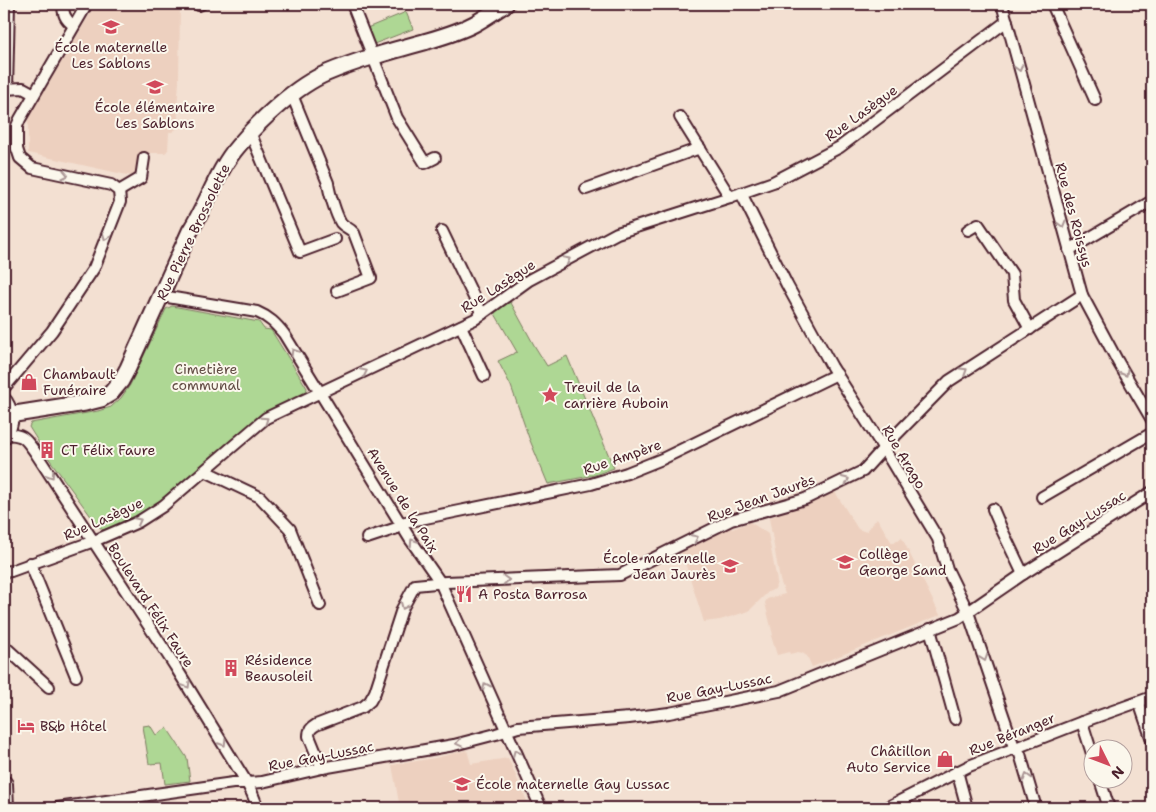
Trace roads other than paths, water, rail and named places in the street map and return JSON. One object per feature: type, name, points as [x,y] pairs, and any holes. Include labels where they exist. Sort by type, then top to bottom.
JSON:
[{"type":"main road","name":"Rue Pierre Brossolette","points":[[7,409],[85,403],[101,399],[111,393],[121,381],[128,368],[190,231],[200,216],[225,164],[250,132],[292,95],[325,74],[474,25],[506,4]]},
{"type":"main road","points":[[4,435],[8,428],[7,409]]},
{"type":"main road","points":[[4,784],[5,808]]},
{"type":"street","points":[[8,4],[6,89],[23,88],[34,94]]},
{"type":"street","points":[[63,4],[63,13],[73,25]]},
{"type":"street","points":[[4,388],[52,331],[94,268],[120,202],[119,191],[111,185],[32,168],[20,158],[17,149],[20,119],[73,25],[87,4]]},
{"type":"street","points":[[352,4],[397,118],[425,163],[435,158]]},
{"type":"street","name":"Rue des Roissys","points":[[1002,4],[1082,295],[1152,420]]},
{"type":"street","points":[[1052,4],[1096,100]]},
{"type":"street","name":"Rue Lasègue","points":[[4,572],[94,542],[138,522],[163,506],[266,418],[475,319],[529,280],[617,233],[773,182],[840,147],[1007,20]]},
{"type":"street","points":[[292,95],[328,183],[329,193],[342,224],[354,233],[372,278],[337,291]]},
{"type":"street","points":[[680,117],[730,197]]},
{"type":"street","points":[[250,132],[300,252],[334,238]]},
{"type":"street","points":[[586,189],[700,148]]},
{"type":"street","points":[[119,191],[142,178],[144,158]]},
{"type":"street","name":"Rue Arago","points":[[741,193],[794,298],[837,374],[938,539],[947,569],[968,612],[1014,748],[1020,754],[1036,808]]},
{"type":"street","points":[[1069,250],[1152,201]]},
{"type":"street","points":[[968,230],[978,224],[1012,274],[1014,300],[1030,329]]},
{"type":"street","points":[[442,231],[482,314]]},
{"type":"street","name":"Rue Jean Jaurès","points":[[322,768],[309,736],[311,728],[363,707],[370,701],[375,692],[402,609],[415,585],[440,582],[620,575],[731,520],[805,498],[866,469],[949,380],[1082,295]]},
{"type":"street","name":"Avenue de la Paix","points":[[162,296],[257,312],[264,315],[284,334],[402,525],[440,582],[540,808]]},
{"type":"street","points":[[461,326],[484,376]]},
{"type":"street","name":"Rue Ampère","points":[[367,538],[402,525],[591,484],[627,473],[662,459],[837,374]]},
{"type":"street","points":[[1042,497],[1152,433]]},
{"type":"street","name":"Boulevard Félix Faure","points":[[4,435],[18,435],[26,439],[175,666],[247,783],[258,808]]},
{"type":"street","points":[[205,471],[260,497],[290,529],[320,606]]},
{"type":"street","name":"Rue Gay-Lussac","points":[[58,808],[233,782],[262,782],[322,768],[454,745],[518,727],[670,713],[779,691],[959,618],[1023,574],[1152,492]]},
{"type":"street","points":[[993,509],[1023,574]]},
{"type":"street","points":[[30,564],[76,676]]},
{"type":"street","points":[[930,630],[954,719]]},
{"type":"street","points":[[4,646],[49,687]]},
{"type":"street","name":"Rue Béranger","points":[[886,808],[957,771],[1152,697]]},
{"type":"street","points":[[1139,702],[1152,740]]},
{"type":"street","points":[[1082,722],[1088,740]]},
{"type":"street","points":[[957,771],[968,808]]},
{"type":"street","points":[[1103,790],[1108,808]]},
{"type":"place","name":"École maternelle Les Sablons","points":[[111,27]]},
{"type":"place","name":"École élémentaire Les Sablons","points":[[155,87]]},
{"type":"place","name":"Chambault Funéraire","points":[[29,382]]},
{"type":"place","name":"Treuil de la carrière Auboin","points":[[550,395]]},
{"type":"place","name":"CT Félix Faure","points":[[47,450]]},
{"type":"place","name":"Collège George Sand","points":[[845,562]]},
{"type":"place","name":"École maternelle Jean Jaurès","points":[[730,566]]},
{"type":"place","name":"A Posta Barrosa","points":[[464,594]]},
{"type":"place","name":"Résidence Beausoleil","points":[[231,668]]},
{"type":"place","name":"B&b Hôtel","points":[[26,726]]},
{"type":"place","name":"Châtillon Auto Service","points":[[945,759]]},
{"type":"place","name":"École maternelle Gay Lussac","points":[[462,784]]},
{"type":"park label","name":"Cimetière communal","points":[[206,378]]}]
